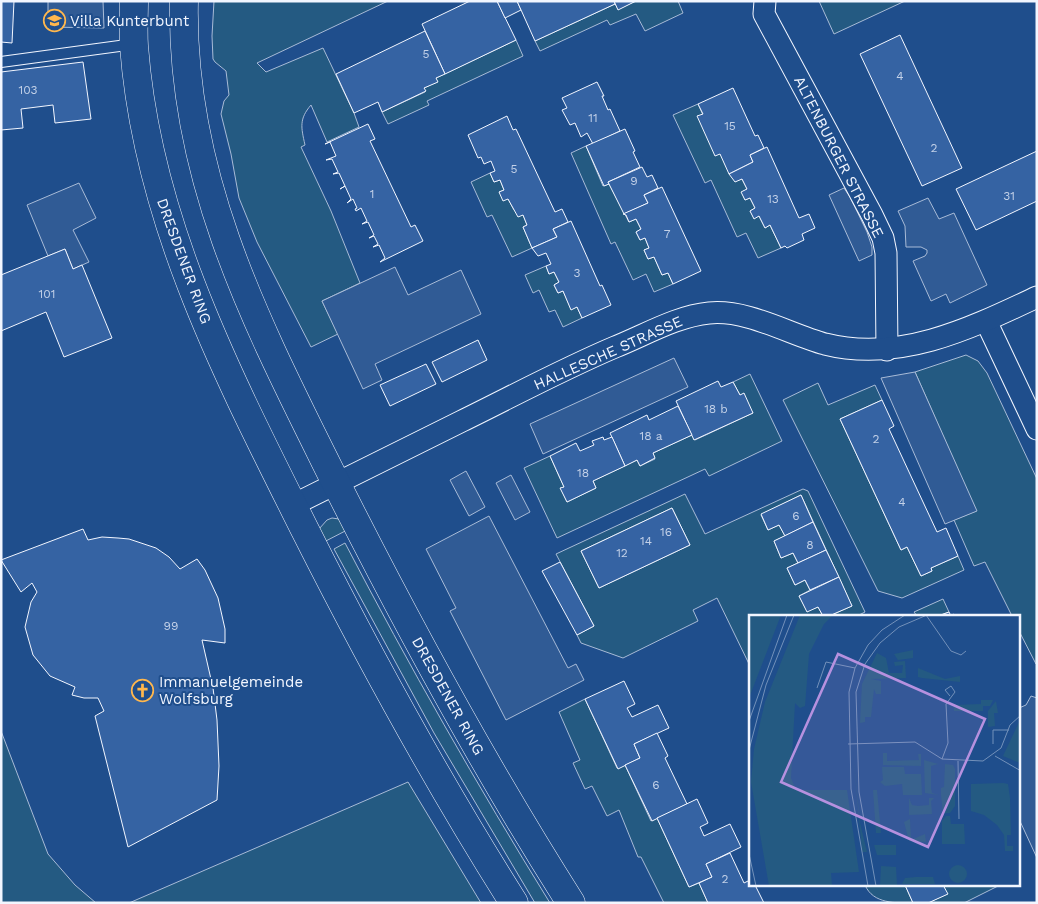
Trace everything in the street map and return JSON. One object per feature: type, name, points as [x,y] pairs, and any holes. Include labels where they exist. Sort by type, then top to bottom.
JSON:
[{"type":"street","name":"DRESDENER RING","points":[[134,1],[134,44],[138,83],[151,158],[160,197],[180,259],[205,323],[293,505],[364,642],[432,765],[514,903]]},
{"type":"street","name":"DRESDENER RING","points":[[184,1],[185,46],[191,104],[198,143],[215,209],[236,272],[281,373],[386,582],[445,692],[517,816],[571,903]]},
{"type":"street","name":"ALTENBURGER STRASSE","points":[[765,1],[764,14],[855,182],[883,238],[886,253],[887,350]]},
{"type":"street","name":"HALLESCHE STRASSE","points":[[336,483],[565,368],[685,318],[710,313],[733,314],[827,344],[887,350],[938,339],[986,321],[1037,297]]},
{"type":"street","points":[[986,321],[1037,429]]},
{"type":"street","points":[[293,505],[336,483]]},
{"type":"lane","points":[[1,62],[134,44]]},
{"type":"shaded area","points":[[48,1],[103,1],[104,28],[48,27]]},
{"type":"shaded area","points":[[214,1],[388,1],[257,63],[266,72],[323,48],[359,127],[327,142],[311,105],[303,119],[302,128],[305,145],[301,147],[331,211],[360,283],[322,301],[338,334],[311,347],[257,242],[239,198],[221,114],[224,101],[229,95],[226,71],[213,59]]},
{"type":"shaded area","points":[[636,1],[678,1],[683,13],[645,31],[636,14],[610,25],[607,20],[540,51],[535,41],[615,4],[618,9]]},
{"type":"shaded area","points":[[819,1],[905,1],[834,34]]},
{"type":"shaded area","points":[[516,40],[523,56],[427,101],[429,105],[388,124],[382,112],[425,92],[424,88],[437,82],[436,78]]},
{"type":"shaded area","points":[[698,104],[730,175],[735,181],[742,179],[747,189],[742,192],[745,200],[750,198],[755,208],[750,211],[754,218],[759,216],[765,228],[770,225],[781,248],[758,258],[746,233],[737,237],[711,180],[705,183],[673,115]]},
{"type":"shaded area","points":[[586,146],[603,186],[609,184],[629,222],[636,219],[641,229],[636,232],[640,240],[645,238],[649,248],[644,250],[648,259],[654,257],[662,275],[668,273],[673,284],[654,292],[646,274],[633,280],[615,242],[611,244],[571,153]]},
{"type":"shaded area","points":[[490,173],[494,182],[500,180],[504,190],[499,192],[508,199],[514,210],[523,215],[527,225],[523,227],[532,248],[512,257],[492,215],[487,217],[471,182]]},
{"type":"shaded area","points":[[79,183],[96,218],[73,230],[89,262],[73,269],[65,249],[48,256],[27,205]]},
{"type":"shaded area","points":[[844,188],[867,232],[872,247],[872,255],[859,261],[829,195]]},
{"type":"shaded area","points":[[928,198],[939,219],[954,213],[987,285],[950,303],[946,294],[931,301],[913,261],[925,256],[927,250],[921,247],[906,247],[905,226],[898,211]]},
{"type":"shaded area","points":[[546,266],[549,274],[554,272],[559,282],[554,285],[558,293],[563,291],[571,309],[577,307],[582,318],[563,327],[555,310],[549,312],[539,290],[533,293],[525,275]]},
{"type":"shaded area","points":[[395,267],[408,295],[461,270],[481,314],[375,364],[382,380],[363,389],[322,301]]},
{"type":"shaded area","points":[[966,355],[978,361],[987,373],[1037,479],[1036,664],[1020,633],[1020,615],[1012,615],[985,562],[974,566],[954,520],[976,511],[915,372]]},
{"type":"shaded area","points":[[674,358],[688,387],[543,454],[530,424]]},
{"type":"shaded area","points":[[915,372],[977,511],[945,524],[881,378]]},
{"type":"shaded area","points":[[750,374],[782,441],[709,476],[705,469],[557,538],[524,468],[550,456],[564,487],[561,489],[567,502],[596,488],[593,481],[637,460],[640,466],[655,459],[653,453],[692,435],[695,440],[753,413],[733,382]]},
{"type":"shaded area","points":[[818,383],[828,405],[875,385],[882,400],[840,419],[901,550],[907,547],[921,576],[932,571],[931,568],[958,556],[964,570],[902,598],[878,591],[783,400]]},
{"type":"shaded area","points":[[466,471],[485,507],[469,516],[450,480]]},
{"type":"shaded area","points":[[511,475],[530,512],[515,520],[496,483]]},
{"type":"shaded area","points":[[803,489],[808,491],[865,612],[859,615],[831,615],[852,606],[801,495],[761,515],[768,530],[779,525],[785,536],[774,541],[781,558],[793,553],[798,563],[787,568],[795,585],[805,580],[810,590],[799,596],[807,611],[818,607],[822,615],[749,615],[749,664],[717,598],[693,610],[698,621],[623,658],[581,643],[577,635],[594,626],[556,554],[685,494],[705,534]],"holes":[[[672,508],[690,545],[599,588],[581,551]]]},
{"type":"shaded area","points":[[489,516],[568,668],[576,664],[584,680],[506,720],[450,611],[456,608],[426,549]]},
{"type":"shaded area","points":[[332,518],[339,519],[351,528],[320,544],[319,529],[327,520]]},
{"type":"shaded area","points":[[345,543],[444,725],[550,903],[535,903],[434,733],[334,549]]},
{"type":"shaded area","points":[[943,599],[949,612],[941,615],[916,615],[914,612]]},
{"type":"shaded area","points":[[1031,696],[1037,698],[1037,858],[1020,821],[1020,708],[1026,705]]},
{"type":"shaded area","points":[[585,699],[617,768],[625,765],[651,821],[657,818],[689,887],[699,883],[708,903],[664,903],[641,857],[638,857],[619,810],[607,816],[592,786],[585,789],[573,763],[580,760],[559,712]]},
{"type":"shaded area","points":[[1,731],[48,854],[75,885],[96,903],[1,903]]},
{"type":"shaded area","points":[[408,782],[481,903],[129,903]]},
{"type":"shaded area","points":[[866,886],[905,886],[913,903],[886,901],[873,896]]},
{"type":"shaded area","points":[[943,886],[998,886],[964,903],[928,903],[947,894]]},
{"type":"building","points":[[1,1],[14,1],[12,43],[1,42]]},
{"type":"building","points":[[470,1],[497,1],[516,40],[445,74],[422,24]]},
{"type":"building","points":[[497,1],[517,1],[521,10],[505,18]]},
{"type":"building","points":[[517,1],[614,1],[615,4],[535,41]]},
{"type":"building","points":[[614,1],[636,1],[618,10]]},
{"type":"building","points":[[425,31],[445,74],[436,78],[438,82],[424,88],[426,91],[382,112],[378,102],[354,113],[336,74]]},
{"type":"building","points":[[900,35],[962,168],[922,186],[860,54]]},
{"type":"building","points":[[83,62],[91,119],[55,123],[53,105],[21,109],[23,128],[1,130],[1,72]]},
{"type":"building","points":[[597,82],[608,110],[610,109],[620,131],[593,144],[587,133],[581,137],[575,123],[570,125],[562,110],[567,108],[562,98]]},
{"type":"building","points":[[733,88],[755,136],[758,135],[764,148],[750,155],[753,162],[729,174],[720,154],[715,156],[697,116],[703,114],[698,104]]},
{"type":"building","points":[[507,116],[513,130],[516,129],[555,212],[562,209],[568,222],[553,229],[557,237],[532,248],[523,227],[527,225],[523,215],[518,217],[508,199],[503,201],[499,192],[504,190],[500,180],[494,182],[490,173],[495,171],[491,161],[484,164],[481,157],[478,158],[468,135]]},
{"type":"building","points":[[368,124],[375,139],[370,141],[411,227],[415,225],[423,241],[380,262],[385,258],[379,245],[373,247],[378,244],[374,236],[369,238],[374,235],[368,222],[362,224],[367,221],[361,208],[356,211],[355,209],[357,208],[353,199],[347,203],[351,199],[339,173],[333,174],[338,172],[332,159],[326,160],[336,156],[330,142],[325,144]]},
{"type":"building","points":[[625,129],[640,167],[608,182],[609,184],[604,186],[586,146]]},
{"type":"building","points":[[767,147],[799,218],[809,214],[815,228],[802,234],[804,240],[787,248],[785,246],[781,248],[770,225],[765,228],[759,216],[754,219],[750,211],[755,208],[750,198],[745,200],[741,192],[747,189],[742,179],[735,182],[729,174],[753,162],[750,155]]},
{"type":"building","points":[[1037,151],[1037,201],[976,230],[956,189]]},
{"type":"building","points":[[642,167],[647,177],[652,175],[658,188],[644,195],[648,203],[624,214],[608,182]]},
{"type":"building","points":[[662,187],[701,271],[673,284],[668,273],[662,275],[654,257],[648,259],[644,250],[649,248],[645,238],[640,240],[636,232],[641,229],[636,219],[629,222],[626,215],[623,214],[648,203],[644,195]]},
{"type":"building","points":[[571,221],[600,286],[602,285],[611,305],[582,318],[577,307],[571,310],[563,291],[558,293],[554,285],[559,282],[554,272],[549,274],[546,266],[551,264],[546,253],[538,256],[532,248],[557,237],[553,229]]},
{"type":"building","points":[[65,249],[73,269],[82,265],[112,338],[64,357],[46,312],[1,331],[1,275]]},
{"type":"building","points":[[478,340],[487,360],[442,382],[432,362]]},
{"type":"building","points":[[426,364],[436,384],[390,406],[380,385]]},
{"type":"building","points":[[718,381],[721,387],[733,382],[740,395],[744,393],[753,413],[694,440],[676,401]]},
{"type":"building","points":[[882,400],[894,426],[889,429],[937,532],[946,528],[958,556],[931,568],[932,571],[921,576],[907,547],[901,550],[840,419]]},
{"type":"building","points":[[678,406],[692,435],[653,453],[655,458],[640,466],[637,460],[625,466],[610,433],[647,415],[649,420]]},
{"type":"building","points":[[603,437],[604,440],[612,437],[625,466],[593,481],[596,488],[567,502],[560,488],[564,487],[550,456],[576,443],[580,451],[594,445],[592,441]]},
{"type":"building","points":[[801,495],[813,522],[785,536],[779,525],[768,530],[761,514]]},
{"type":"building","points":[[672,508],[690,545],[599,588],[581,551]]},
{"type":"building","points":[[813,522],[826,550],[798,563],[793,553],[781,558],[774,541]]},
{"type":"building","name":"Immanuelgemeinde Wolfsburg","points":[[83,529],[88,540],[102,537],[129,539],[156,548],[169,557],[180,569],[197,559],[205,570],[218,598],[225,629],[225,643],[202,640],[213,688],[217,720],[219,766],[217,800],[128,847],[95,716],[104,711],[98,698],[84,698],[72,695],[75,687],[50,676],[33,655],[25,627],[31,602],[37,592],[32,583],[21,592],[1,560]]},
{"type":"building","points":[[826,550],[839,577],[810,590],[805,580],[795,585],[787,568]]},
{"type":"building","points":[[560,562],[594,626],[577,635],[542,571]]},
{"type":"building","points":[[839,577],[852,606],[831,615],[822,615],[818,607],[807,612],[799,596]]},
{"type":"building","points":[[624,681],[635,704],[627,708],[632,717],[658,705],[669,728],[634,744],[640,758],[618,769],[585,699]]},
{"type":"building","points":[[657,733],[668,756],[665,758],[687,804],[652,821],[625,765],[640,758],[634,744]]},
{"type":"building","points":[[697,799],[708,823],[700,827],[704,836],[730,824],[741,847],[706,864],[712,877],[689,887],[657,818]]},
{"type":"building","points":[[730,853],[744,883],[749,880],[749,886],[756,886],[764,903],[708,903],[699,883],[712,877],[706,864]]},
{"type":"building","points":[[905,886],[944,886],[948,894],[928,903],[913,903]]},
{"type":"place","name":"Villa Kunterbunt","points":[[54,21]]},
{"type":"place","name":"Immanuelgemeinde Wolfsburg","points":[[143,691]]}]
